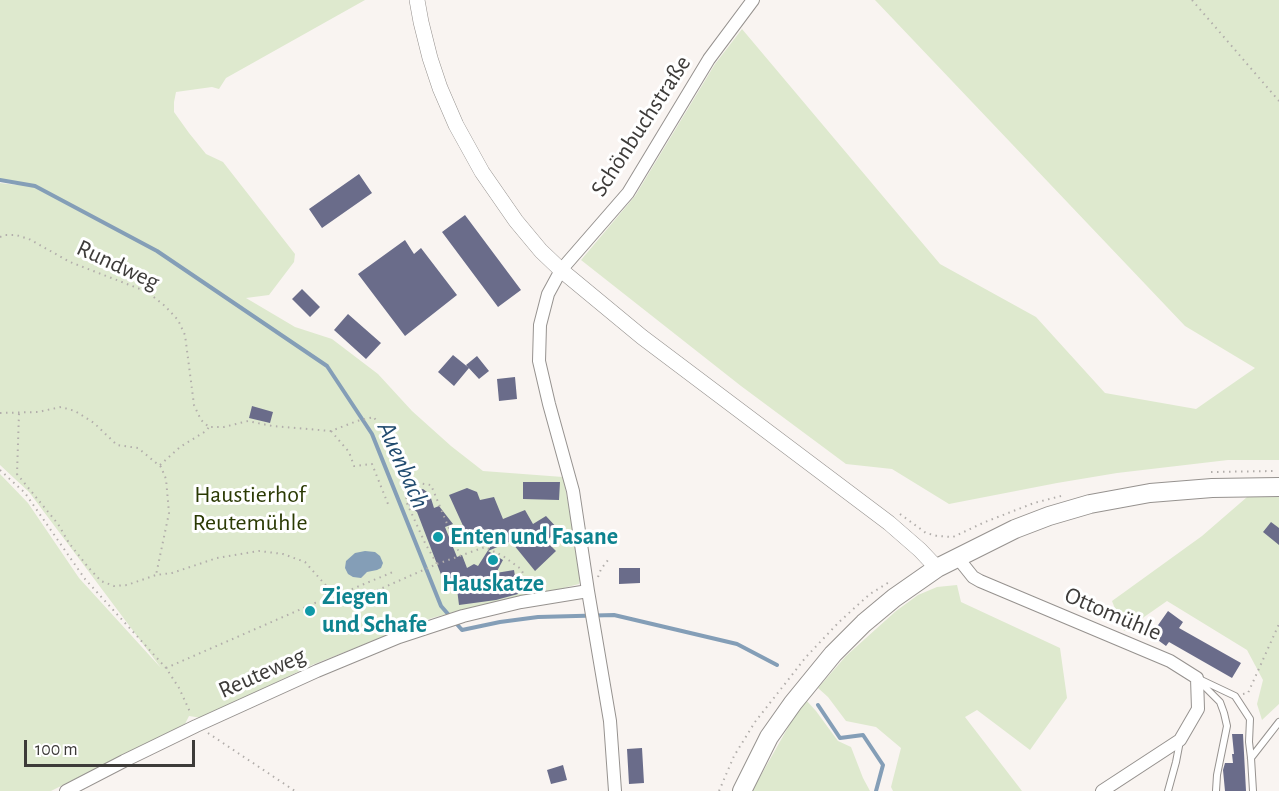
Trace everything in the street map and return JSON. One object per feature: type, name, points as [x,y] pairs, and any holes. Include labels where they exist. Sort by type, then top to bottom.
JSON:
[{"type":"main road","points":[[742,791],[769,737],[833,654],[864,623],[894,598],[937,568],[1015,529],[1090,504],[1150,493],[1212,488],[1279,487]]},
{"type":"street","points":[[417,0],[425,41],[440,88],[456,125],[493,189],[541,251],[642,337],[881,517],[920,550],[937,568]]},
{"type":"street","name":"Schönbuchstraße","points":[[561,270],[628,193],[709,59],[753,0]]},
{"type":"street","points":[[561,270],[548,294],[540,325],[540,361],[549,404],[573,491],[610,721],[615,791]]},
{"type":"street","name":"Ottomühle","points":[[957,557],[973,577],[980,581],[1170,661],[1197,678]]},
{"type":"street","name":"Reuteweg","points":[[66,791],[196,726],[316,671],[399,637],[463,616],[588,591]]},
{"type":"street","points":[[1102,791],[1180,740],[1198,709],[1197,678]]},
{"type":"lane","points":[[1197,678],[1235,696],[1250,718],[1249,742],[1253,791]]},
{"type":"lane","points":[[1197,678],[1220,702],[1227,726],[1216,791]]},
{"type":"lane","points":[[1251,758],[1279,722]]},
{"type":"lane","points":[[1168,791],[1180,740]]},
{"type":"path","points":[[1192,0],[1279,100]]},
{"type":"path","name":"Rundweg","points":[[0,237],[16,235],[29,239],[70,262],[140,289],[165,306],[178,320],[185,335],[194,405],[201,420],[209,427]]},
{"type":"path","points":[[0,413],[38,412],[61,407],[75,411],[94,423],[117,445],[138,448],[159,465],[166,479],[169,513],[156,575]]},
{"type":"path","points":[[19,413],[17,474],[100,581],[114,586],[127,585],[217,558],[259,551],[283,554],[305,562],[338,599]]},
{"type":"path","points":[[159,465],[209,427],[225,427],[248,421],[272,426],[331,431],[374,417],[386,440],[400,458],[411,487]]},
{"type":"path","points":[[331,431],[349,452],[354,466],[372,464],[388,504]]},
{"type":"path","points":[[0,470],[25,493],[86,579],[166,668],[179,688],[196,726],[295,791]]},
{"type":"path","points":[[437,564],[406,501],[411,487],[418,483],[430,484],[460,555]]},
{"type":"path","points":[[166,668],[315,603],[354,598],[371,593],[437,564],[485,547],[521,569],[534,600]]},
{"type":"path","points":[[338,599],[340,594],[393,572]]},
{"type":"path","points":[[1235,696],[1248,693],[1279,624]]},
{"type":"green space","name":"Haustierhof Reutemühle","points":[[0,0],[365,0],[226,78],[219,89],[212,87],[176,92],[174,112],[206,154],[223,162],[295,254],[294,262],[269,295],[246,298],[295,327],[332,339],[378,374],[412,411],[483,471],[563,477],[581,569],[579,584],[432,618],[312,665],[202,718],[189,716],[185,724],[51,791],[0,791],[0,474],[28,503],[79,578],[161,668],[29,492],[0,465],[0,183],[17,185],[0,180]]},
{"type":"green space","points":[[875,0],[1279,0],[1279,460],[1228,460],[1117,473],[949,504],[892,469],[846,464],[741,386],[581,260],[635,196],[715,64],[742,29],[940,264],[1036,317],[1105,393],[1196,409],[1255,368],[1185,326]]},
{"type":"green space","points":[[1254,491],[1279,492],[1279,704],[1262,720],[1257,704],[1263,680],[1247,650],[1167,601],[1124,631],[1112,601],[1202,536]]},
{"type":"green space","points":[[957,585],[961,602],[1060,648],[1067,698],[1030,750],[977,710],[965,717],[1022,791],[893,791],[891,787],[901,748],[876,727],[846,721],[828,697],[818,688],[846,656],[896,611],[918,595],[937,587]]},
{"type":"green space","points":[[806,700],[838,741],[851,747],[870,791],[752,791],[795,715]]},
{"type":"water","points":[[375,552],[380,556],[383,563],[381,568],[367,572],[361,578],[353,577],[345,568],[346,561],[355,553]]},
{"type":"building","points":[[359,174],[372,193],[322,228],[309,209]]},
{"type":"building","points":[[465,215],[521,290],[498,307],[442,232]]},
{"type":"building","points":[[405,240],[414,254],[421,248],[457,295],[405,336],[358,274]]},
{"type":"building","points":[[302,289],[320,307],[310,317],[292,299]]},
{"type":"building","points":[[348,314],[381,343],[366,359],[334,330]]},
{"type":"building","points":[[453,355],[469,368],[454,386],[438,372]]},
{"type":"building","points":[[477,356],[489,371],[479,379],[466,365]]},
{"type":"building","points":[[515,377],[517,399],[499,401],[497,379]]},
{"type":"building","points":[[252,406],[273,412],[270,423],[249,418]]},
{"type":"building","points":[[523,482],[560,482],[559,500],[523,499]]},
{"type":"building","points":[[467,488],[477,492],[480,500],[494,497],[503,519],[525,510],[533,524],[546,516],[559,530],[546,541],[556,551],[535,571],[509,539],[509,542],[488,551],[503,560],[496,573],[514,570],[518,594],[496,600],[459,605],[456,581],[445,585],[417,512],[409,506],[408,497],[414,490],[423,489],[430,495],[434,508],[439,506],[453,524],[445,527],[457,557],[462,555],[467,568],[474,564],[478,566],[501,530],[470,541],[449,495]]},
{"type":"building","points":[[1271,522],[1279,528],[1279,545],[1263,532]]},
{"type":"building","points":[[619,568],[640,568],[640,583],[619,584]]},
{"type":"building","points":[[1168,611],[1183,622],[1179,628],[1241,663],[1232,678],[1169,642],[1166,646],[1151,635]]},
{"type":"building","points":[[1232,734],[1243,734],[1246,791],[1225,791],[1223,770],[1225,763],[1233,763]]},
{"type":"building","points":[[642,748],[644,783],[629,784],[627,749]]},
{"type":"building","points":[[563,765],[567,780],[551,784],[547,770]]},
{"type":"waterway","name":"Auenbach","points":[[0,180],[35,186],[157,251],[327,366],[372,434],[441,606],[462,630],[538,617],[614,615],[737,644],[777,665]]},
{"type":"waterway","name":"Auenbach","points":[[818,705],[840,738],[863,735],[883,765],[876,791]]},
{"type":"place","name":"Enten und Fasane","points":[[438,537]]},
{"type":"place","name":"Hauskatze","points":[[493,560]]},
{"type":"place","name":"Ziegen und Schafe","points":[[310,611]]}]
